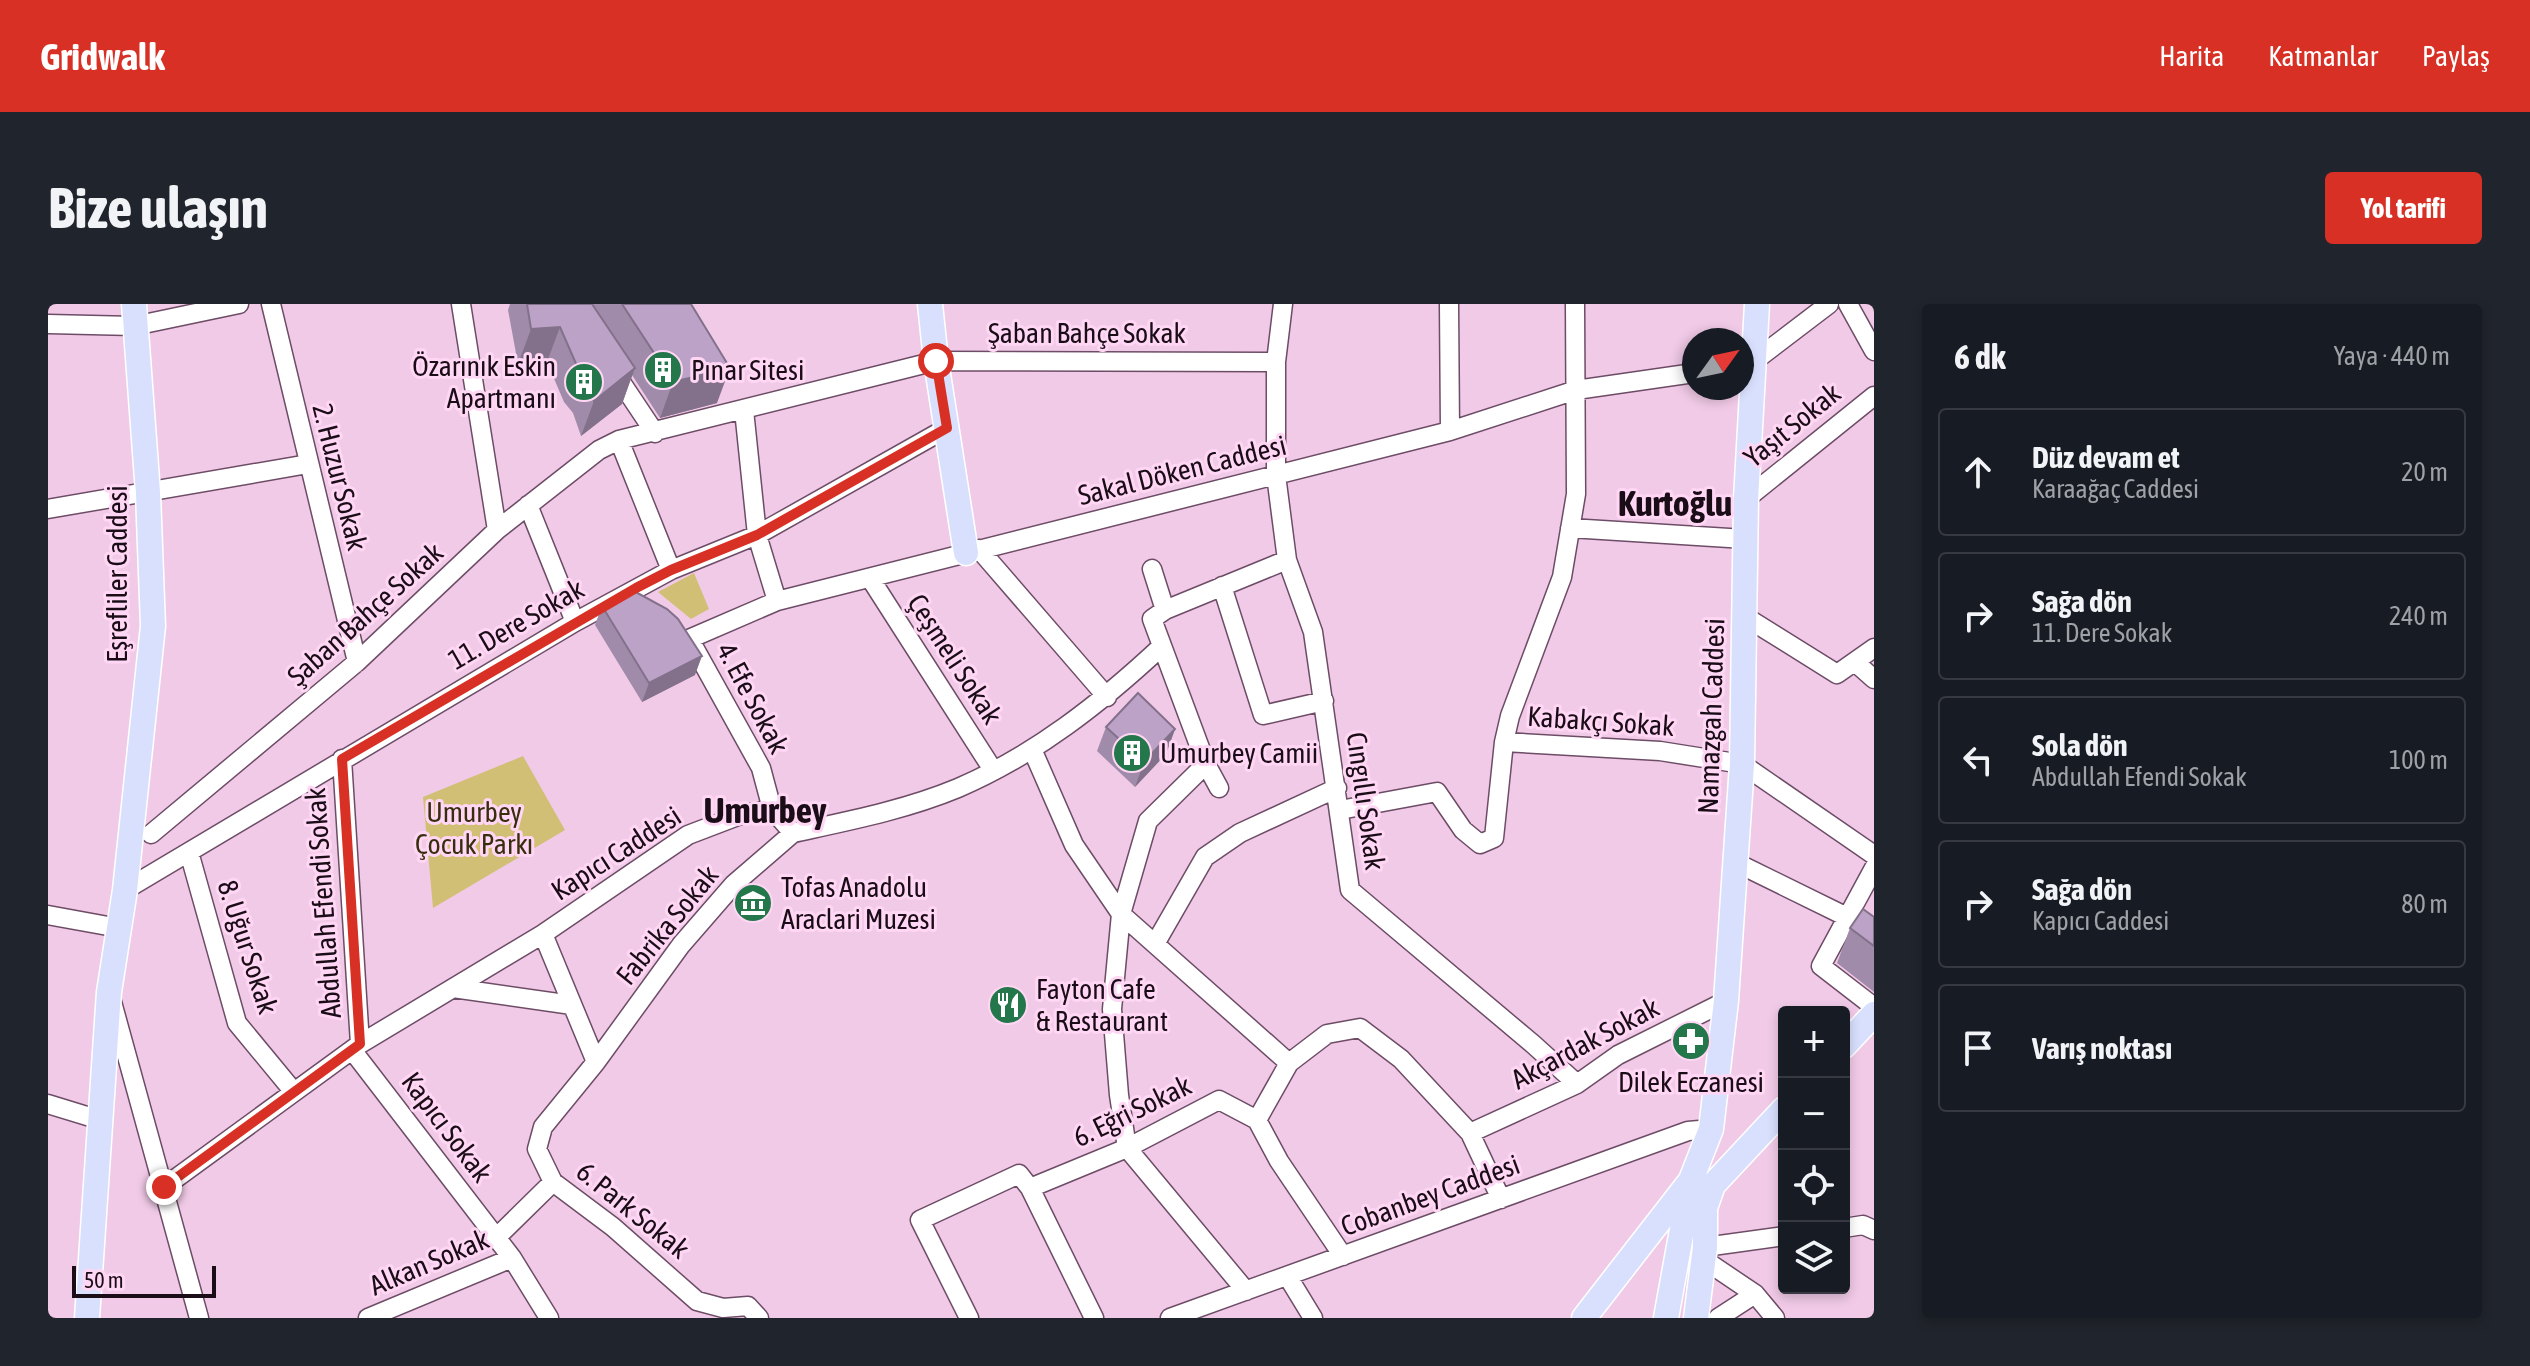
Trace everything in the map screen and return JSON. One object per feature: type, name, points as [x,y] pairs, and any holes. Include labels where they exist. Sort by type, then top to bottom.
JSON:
[{"type":"main road","points":[[930,304],[947,428],[973,551]]},
{"type":"main road","name":"Namazgah Caddesi","points":[[1753,328],[1757,304]]},
{"type":"main road","name":"Eşrefliler Caddesi","points":[[87,1318],[109,992],[125,890],[153,626],[148,493],[134,315]]},
{"type":"main road","name":"Namazgah Caddesi","points":[[1702,1182],[1726,1001],[1742,764],[1747,400]]},
{"type":"main road","points":[[1850,1040],[1874,1014]]},
{"type":"main road","points":[[1594,1316],[1702,1182],[1748,1147],[1778,1115]]},
{"type":"main road","points":[[1696,1318],[1704,1253],[1702,1182]]},
{"type":"main road","points":[[1666,1318],[1702,1182]]},
{"type":"street","points":[[48,324],[239,304]]},
{"type":"street","name":"2. Huzur Sokak","points":[[271,304],[357,662]]},
{"type":"street","points":[[461,304],[497,530]]},
{"type":"street","name":"Cıngıllı Sokak","points":[[1283,304],[1276,362],[1276,475],[1287,560],[1313,632],[1350,890],[1577,1084]]},
{"type":"street","points":[[1449,304],[1450,431]]},
{"type":"street","points":[[1340,810],[1437,792],[1463,830],[1480,844],[1494,838],[1504,742],[1510,716],[1562,577],[1576,494],[1575,304]]},
{"type":"street","points":[[1754,360],[1829,304]]},
{"type":"street","points":[[1848,304],[1874,351]]},
{"type":"street","points":[[604,356],[655,433]]},
{"type":"street","name":"Şaban Bahçe Sokak","points":[[151,834],[357,662],[497,530],[599,450],[619,440],[936,361],[1276,362]]},
{"type":"street","name":"Sakal Döken Caddesi","points":[[684,634],[777,601],[1450,431],[1576,390],[1682,375]]},
{"type":"street","name":"Yaşıt Sokak","points":[[1746,499],[1874,396]]},
{"type":"street","points":[[744,410],[757,535],[777,601]]},
{"type":"street","name":"11. Dere Sokak","points":[[125,890],[575,622],[641,593],[671,570],[757,535],[947,428]]},
{"type":"street","points":[[619,440],[671,570]]},
{"type":"street","points":[[48,509],[308,464]]},
{"type":"street","points":[[528,505],[575,622]]},
{"type":"street","points":[[1570,528],[1745,539]]},
{"type":"street","points":[[973,551],[1107,697]]},
{"type":"street","points":[[1219,788],[1206,764],[1152,619],[1165,610],[1287,560]]},
{"type":"street","points":[[1152,569],[1165,610]]},
{"type":"street","name":"Çeşmeli Sokak","points":[[870,578],[993,770]]},
{"type":"street","points":[[1222,586],[1263,715],[1324,701]]},
{"type":"street","points":[[1744,616],[1837,674],[1874,648]]},
{"type":"street","name":"4. Efe Sokak","points":[[684,634],[761,768],[772,809]]},
{"type":"street","points":[[772,809],[793,833],[863,818],[956,788],[1032,749],[1107,697],[1162,646]]},
{"type":"street","points":[[1856,663],[1874,679]]},
{"type":"street","name":"Kabakçı Sokak","points":[[1504,742],[1660,751],[1742,764]]},
{"type":"street","points":[[1032,749],[1074,845],[1121,914],[1289,1063]]},
{"type":"street","name":"Abdullah Efendi Sokak","points":[[342,759],[356,1047]]},
{"type":"street","points":[[1206,764],[1148,821],[1121,914],[1112,1009],[1127,1148],[1246,1291]]},
{"type":"street","points":[[1742,764],[1874,855]]},
{"type":"street","points":[[1155,944],[1205,857],[1240,833],[1337,788]]},
{"type":"street","name":"Kapıcı Caddesi","points":[[164,1187],[356,1047],[543,934],[688,835],[743,814],[772,809]]},
{"type":"street","name":"Fabrika Sokak","points":[[596,1062],[707,914],[734,884],[793,833]]},
{"type":"street","name":"8. Uğur Sokak","points":[[189,852],[237,1023],[294,1092]]},
{"type":"street","points":[[1735,862],[1847,917]]},
{"type":"street","points":[[1874,868],[1821,966],[1874,1007]]},
{"type":"street","points":[[48,915],[119,928]]},
{"type":"street","points":[[543,934],[596,1062]]},
{"type":"street","points":[[453,988],[572,1005]]},
{"type":"street","points":[[109,992],[199,1318]]},
{"type":"street","name":"Akçardak Sokak","points":[[1470,1133],[1577,1084],[1618,1055],[1726,1001]]},
{"type":"street","points":[[1343,1256],[1279,1161],[1257,1120],[1289,1063],[1327,1034],[1360,1028],[1401,1059],[1470,1133],[1501,1199]]},
{"type":"street","name":"Kapıcı Sokak","points":[[356,1047],[512,1258],[549,1318]]},
{"type":"street","name":"6. Park Sokak","points":[[596,1062],[543,1127],[537,1149],[553,1182],[613,1227],[697,1301],[723,1308],[748,1306],[759,1318]]},
{"type":"street","name":"6. Eğri Sokak","points":[[1030,1188],[1127,1148],[1219,1100],[1257,1120]]},
{"type":"street","points":[[48,1104],[100,1120]]},
{"type":"street","name":"Cobanbey Caddesi","points":[[1170,1318],[1688,1131],[1711,1129]]},
{"type":"street","points":[[969,1318],[920,1220],[1019,1174],[1030,1188],[1094,1318]]},
{"type":"street","points":[[496,1238],[553,1182]]},
{"type":"street","points":[[1850,1227],[1863,1225],[1874,1230]]},
{"type":"street","points":[[1704,1253],[1778,1237]]},
{"type":"street","points":[[1704,1253],[1755,1294],[1775,1318]]},
{"type":"street","name":"Alkan Sokak","points":[[368,1318],[512,1258]]},
{"type":"street","points":[[1288,1277],[1313,1318]]},
{"type":"street","points":[[1718,1318],[1755,1294]]},
{"type":"green space","points":[[694,573],[709,609],[691,619],[658,592]]},
{"type":"green space","name":"Umurbey Çocuk Parkı","points":[[523,756],[565,830],[433,908],[423,797]]},
{"type":"building","points":[[527,304],[592,304],[635,368],[594,401],[560,327],[531,329]]},
{"type":"building","points":[[622,304],[691,304],[730,368],[673,382]]},
{"type":"building","points":[[632,590],[667,609],[678,619],[702,656],[649,683],[602,606]]},
{"type":"building","points":[[1138,693],[1175,729],[1144,762],[1106,727]]},
{"type":"building","points":[[1863,909],[1874,917],[1874,946],[1850,928]]},
{"type":"place","name":"Pınar Sitesi","points":[[663,370]]},
{"type":"place","name":"Özarınık Eskin Apartmanı","points":[[584,382]]},
{"type":"place","name":"Umurbey Camii","points":[[1132,753]]},
{"type":"place","name":"Tofas Anadolu Araclari Muzesi","points":[[753,903]]},
{"type":"place","name":"Fayton Cafe & Restaurant","points":[[1008,1005]]},
{"type":"place","name":"Dilek Eczanesi","points":[[1691,1041]]},
{"type":"district","name":"Kurtoğlu","points":[[1675,503]]},
{"type":"district","name":"Umurbey","points":[[765,810]]},
{"type":"route","points":[[164,1187],[360,1044],[342,759],[636,588],[671,570],[757,535],[947,428],[936,361]]}]
